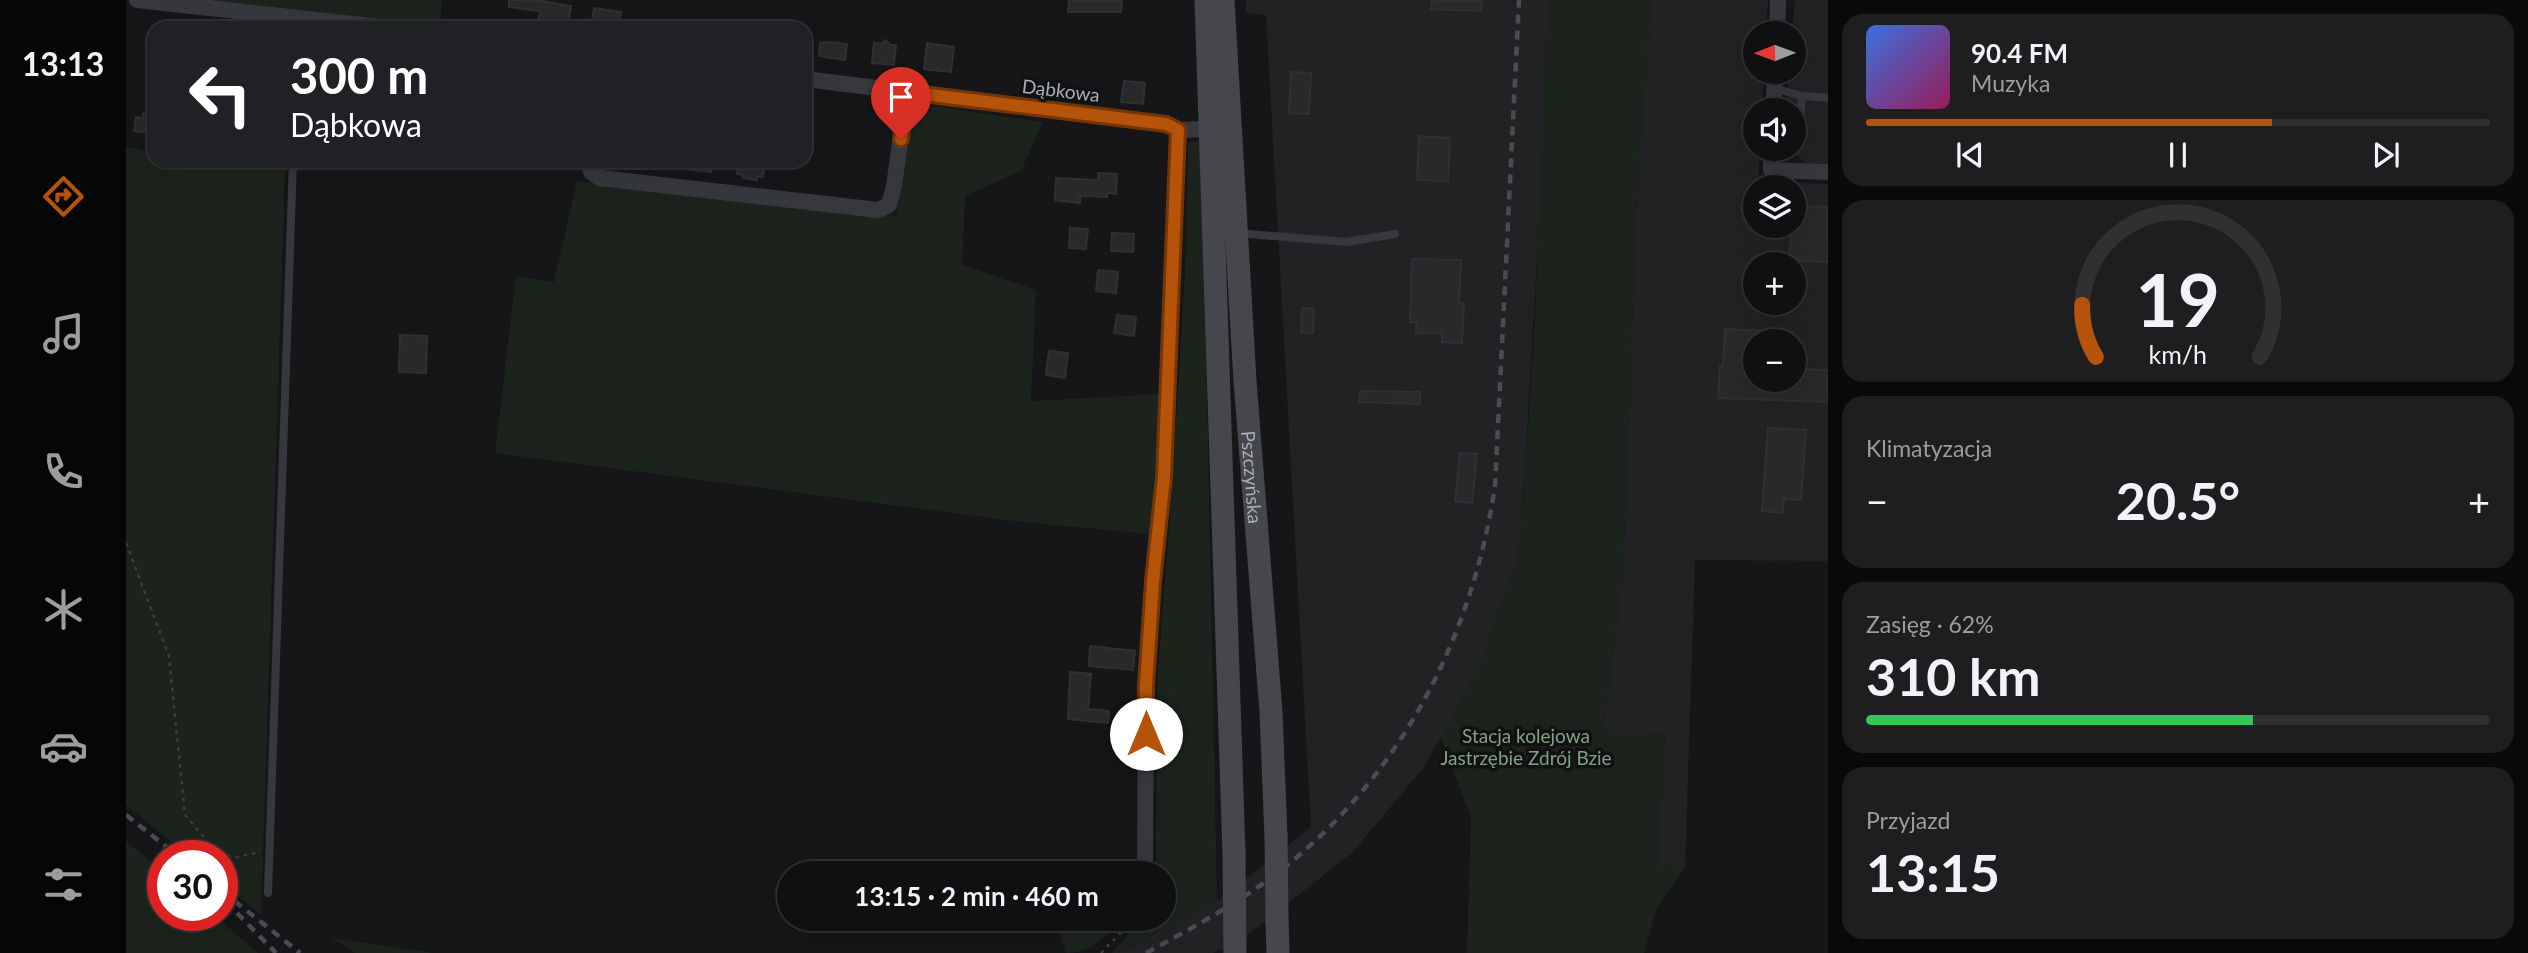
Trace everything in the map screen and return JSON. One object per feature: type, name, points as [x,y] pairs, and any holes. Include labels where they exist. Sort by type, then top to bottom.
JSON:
[{"type":"main road","name":"Pszczyńska","points":[[1206,0],[1210,129],[1245,381],[1271,712],[1278,953]]},
{"type":"main road","name":"Pszczyńska","points":[[1223,0],[1235,953]]},
{"type":"street","points":[[137,0],[284,21]]},
{"type":"street","points":[[1777,21],[1778,0]]},
{"type":"street","name":"Dąbkowa","points":[[812,80],[1166,124],[1178,130],[1210,129]]},
{"type":"street","points":[[590,168],[600,178],[878,210],[890,205],[906,92]]},
{"type":"street","points":[[1145,861],[1146,685],[1164,477],[1178,130]]},
{"type":"street","points":[[1771,161],[1770,170],[1828,172]]},
{"type":"lane","points":[[1782,84],[1802,96],[1828,98]]},
{"type":"lane","points":[[268,893],[293,168]]},
{"type":"lane","points":[[1225,232],[1346,242],[1395,234]]},
{"type":"path","points":[[126,543],[169,656],[185,815],[209,843],[232,858],[255,853],[270,834]]},
{"type":"path","points":[[1101,953],[1122,931]]},
{"type":"shaded area","points":[[1246,0],[1548,0],[1544,136],[1521,538],[1516,564],[1478,672],[1424,767],[1352,853],[1246,936],[1213,953],[1118,953],[1160,931],[1176,931],[1176,923],[1217,901],[1311,827],[1266,15],[1246,13]]},
{"type":"shaded area","points":[[1651,0],[1768,0],[1767,21],[1743,21],[1743,84],[1763,84],[1763,98],[1743,98],[1743,161],[1759,161],[1758,175],[1743,175],[1743,238],[1806,238],[1806,183],[1828,184],[1828,561],[1695,560],[1685,868],[1657,866],[1665,734],[1603,731],[1623,569],[1637,194]]},
{"type":"shaded area","points":[[1795,0],[1828,0],[1828,164],[1803,161],[1806,161],[1806,98],[1787,98],[1788,84],[1806,84],[1806,21],[1793,21]]},
{"type":"green space","points":[[196,0],[442,0],[440,21],[379,21]]},
{"type":"green space","name":"Stacja kolejowa Jastrzębie Zdrój Bzie","points":[[1548,0],[1651,0],[1637,194],[1623,569],[1603,730],[1665,734],[1657,866],[1685,868],[1657,908],[1644,953],[1467,953],[1471,818],[1441,738],[1478,672],[1516,564],[1521,538],[1535,317]]},
{"type":"green space","points":[[912,103],[1043,122],[1021,171],[965,196],[962,265],[1036,290],[1031,401],[1161,394],[1150,534],[1022,522],[495,453],[516,276],[554,282],[577,181],[896,216]]},
{"type":"green space","points":[[1202,141],[1217,901],[1176,923],[1176,861],[1156,861],[1157,686],[1186,255],[1188,142]]},
{"type":"green space","points":[[126,147],[147,150],[147,168],[285,168],[261,915],[238,897],[238,840],[169,840],[126,805]]},
{"type":"green space","points":[[126,841],[147,859],[147,931],[233,931],[258,953],[126,953]]},
{"type":"green space","points":[[1058,931],[1110,931],[1091,947],[1066,953]]},
{"type":"green space","points":[[1131,931],[1160,931],[1118,953],[1112,953]]},
{"type":"green space","points":[[331,938],[434,953],[356,953]]},
{"type":"building","points":[[509,0],[536,0],[571,6],[568,21],[538,21],[540,11],[509,7]]},
{"type":"building","points":[[1069,0],[1122,0],[1121,12],[1068,12]]},
{"type":"building","points":[[1432,0],[1482,0],[1481,11],[1431,9]]},
{"type":"building","points":[[594,8],[621,12],[620,21],[592,21]]},
{"type":"building","points":[[886,40],[890,45],[896,45],[894,65],[872,63],[874,43],[881,44]]},
{"type":"building","points":[[820,43],[847,44],[845,60],[819,56]]},
{"type":"building","points":[[927,43],[954,47],[951,72],[924,69]]},
{"type":"building","points":[[1291,72],[1311,73],[1309,114],[1289,113]]},
{"type":"building","points":[[1124,81],[1145,83],[1143,104],[1121,102]]},
{"type":"building","points":[[143,113],[147,114],[147,132],[134,131],[136,117],[143,118]]},
{"type":"building","points":[[1419,136],[1450,138],[1448,181],[1417,180]]},
{"type":"building","points":[[675,168],[711,168],[711,172]]},
{"type":"building","points":[[737,168],[764,168],[763,177],[757,177],[757,180],[743,178],[743,175],[737,174]]},
{"type":"building","points":[[1098,173],[1117,174],[1116,194],[1107,193],[1107,197],[1080,196],[1080,203],[1055,200],[1056,178],[1098,180]]},
{"type":"building","points":[[1806,206],[1828,207],[1828,262],[1806,261],[1806,252],[1790,252],[1791,238],[1806,238]]},
{"type":"building","points":[[1070,228],[1088,229],[1086,249],[1069,248]]},
{"type":"building","points":[[1112,233],[1134,234],[1133,252],[1111,251]]},
{"type":"building","points":[[1412,259],[1461,260],[1459,303],[1464,304],[1462,343],[1442,342],[1442,333],[1416,333],[1416,322],[1410,322]]},
{"type":"building","points":[[1098,270],[1118,272],[1116,293],[1096,291]]},
{"type":"building","points":[[1302,308],[1314,309],[1313,333],[1301,333]]},
{"type":"building","points":[[1117,315],[1136,317],[1134,336],[1114,333]]},
{"type":"building","points":[[1725,329],[1743,330],[1743,392],[1806,392],[1806,369],[1828,370],[1828,402],[1718,398],[1720,366],[1723,366]]},
{"type":"building","points":[[400,335],[427,336],[426,373],[399,372]]},
{"type":"building","points":[[1049,351],[1068,353],[1065,378],[1046,375]]},
{"type":"building","points":[[1360,391],[1420,392],[1420,404],[1359,402]]},
{"type":"building","points":[[1768,428],[1806,430],[1801,500],[1784,499],[1783,513],[1762,511]]},
{"type":"building","points":[[1460,453],[1477,454],[1472,503],[1455,501]]},
{"type":"building","points":[[1090,646],[1135,651],[1133,670],[1089,666]]},
{"type":"building","points":[[1070,672],[1091,674],[1088,709],[1109,711],[1108,723],[1068,719]]},
{"type":"railway","points":[[1146,953],[1256,888],[1290,863],[1331,826],[1367,785],[1400,741],[1451,645],[1470,594],[1485,541],[1495,486],[1519,0]]},
{"type":"railway","points":[[126,815],[158,840]]},
{"type":"railway","points":[[238,904],[300,953]]},
{"type":"railway","points":[[238,914],[276,953]]},
{"type":"route","points":[[901,139],[906,92],[1166,124],[1178,130],[1164,477],[1153,581],[1146,685],[1146,734]]}]
